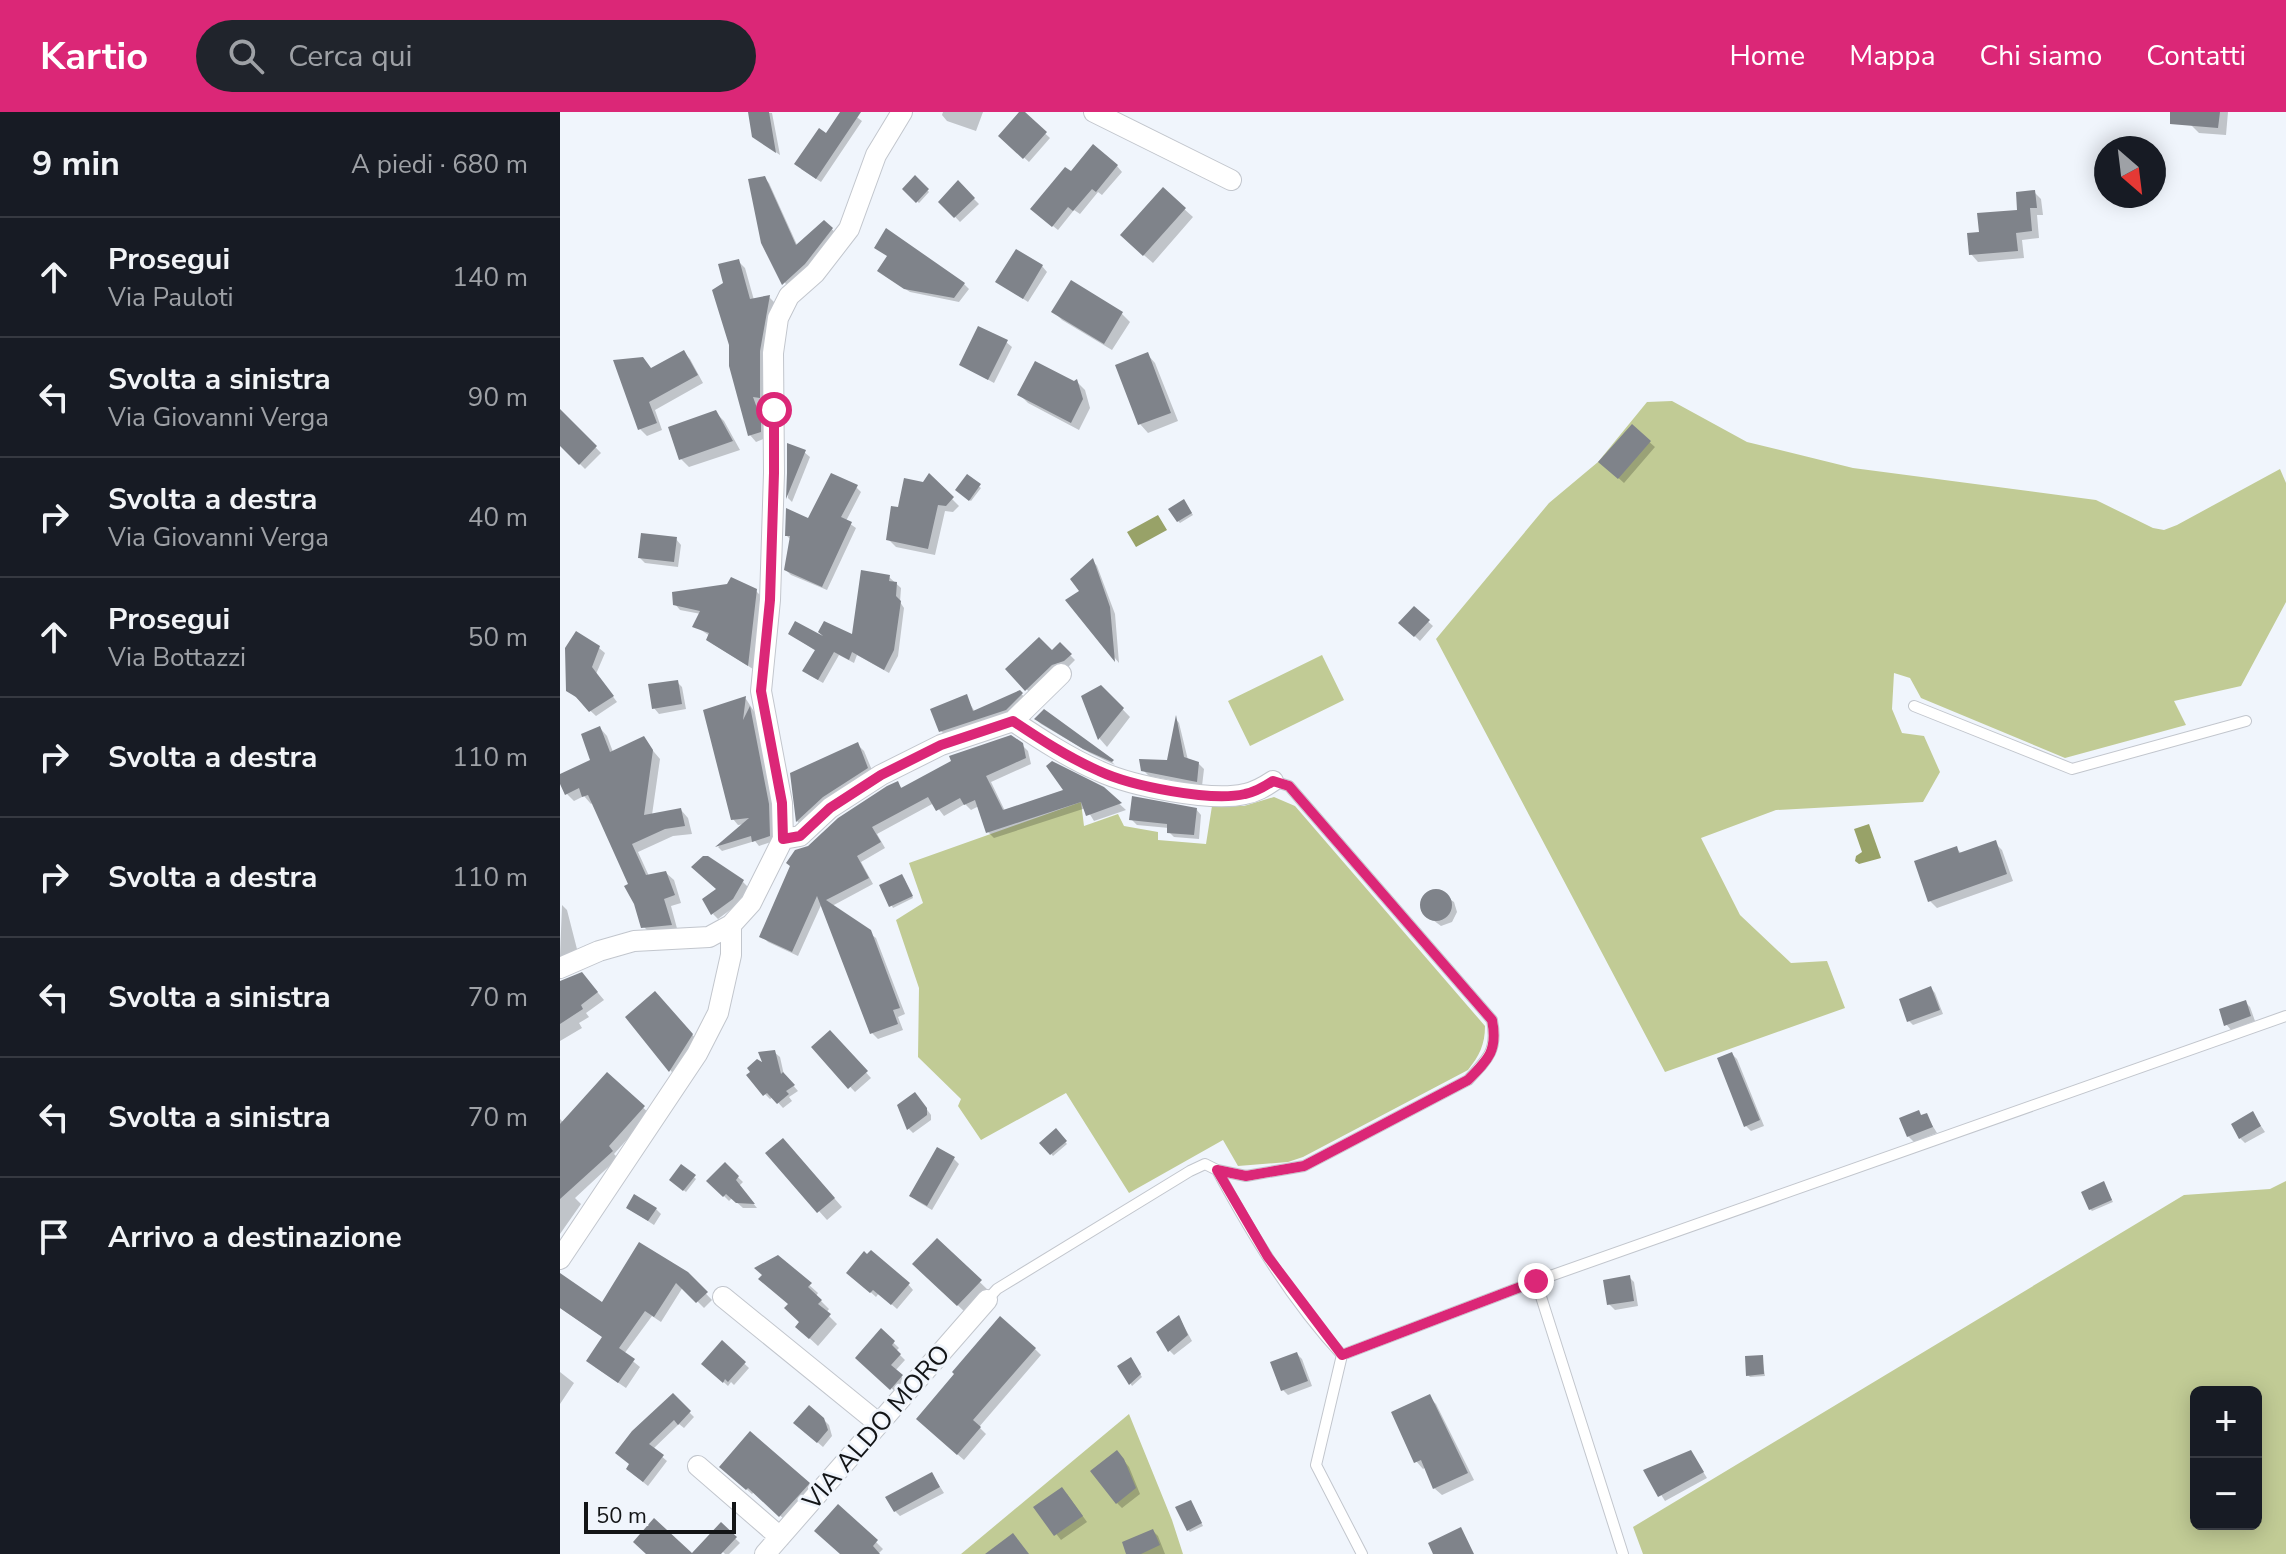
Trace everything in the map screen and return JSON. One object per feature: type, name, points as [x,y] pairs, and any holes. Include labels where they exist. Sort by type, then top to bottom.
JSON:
[{"type":"street","points":[[560,968],[599,951],[634,941],[709,937],[731,925],[751,903],[783,839],[782,803],[761,691],[770,600],[774,473],[773,353],[778,318],[789,296],[815,273],[849,229],[876,155],[902,112]]},
{"type":"street","points":[[1094,112],[1231,180]]},
{"type":"street","points":[[783,839],[800,836],[830,808],[893,769],[941,745],[1013,721],[1061,674]]},
{"type":"street","points":[[1013,721],[1097,771],[1128,783],[1199,794],[1242,795],[1259,790],[1273,781]]},
{"type":"street","points":[[560,1259],[697,1054],[718,1013],[731,955],[731,925]]},
{"type":"street","points":[[723,1297],[878,1423]]},
{"type":"street","name":"VIA ALDO MORO","points":[[765,1554],[987,1300]]},
{"type":"street","points":[[698,1466],[780,1537]]},
{"type":"lane","points":[[1914,706],[2072,769],[2246,721]]},
{"type":"lane","points":[[987,1300],[997,1289],[1190,1171],[1205,1164],[1246,1176],[1304,1166],[1468,1080],[1488,1059],[1496,1039],[1492,1020],[1289,786],[1273,781]]},
{"type":"lane","points":[[1342,1355],[1536,1281],[2286,1016]]},
{"type":"lane","points":[[1217,1170],[1268,1257],[1342,1355]]},
{"type":"lane","points":[[1536,1281],[1623,1554]]},
{"type":"lane","points":[[1342,1355],[1316,1465],[1362,1554]]},
{"type":"shaded area","points":[[1672,401],[1747,442],[1853,468],[2096,500],[2153,528],[2164,530],[2280,469],[2286,483],[2286,602],[2241,686],[2174,701],[2186,725],[2065,758],[1921,698],[1910,678],[1894,673],[1892,709],[1902,733],[1924,736],[1940,772],[1923,802],[1776,810],[1701,838],[1740,915],[1791,963],[1827,961],[1845,1008],[1665,1072],[1436,639],[1549,503],[1598,462],[1647,402]]},
{"type":"shaded area","points":[[1158,515],[1167,530],[1136,547],[1127,532]]},
{"type":"shaded area","points":[[1322,655],[1344,700],[1250,746],[1228,701]]},
{"type":"shaded area","points":[[1274,797],[1295,806],[1485,1026],[1481,1050],[1468,1070],[1303,1157],[1288,1162],[1238,1166],[1223,1140],[1129,1193],[1066,1093],[981,1140],[958,1106],[961,1099],[918,1057],[919,988],[896,920],[923,903],[909,863],[1081,802],[1084,826],[1118,814],[1124,826],[1158,832],[1158,840],[1206,844],[1212,806],[1244,806]]},
{"type":"shaded area","points":[[1869,824],[1881,858],[1859,864],[1855,861],[1856,856],[1862,852],[1854,829]]},
{"type":"shaded area","points":[[2286,1181],[2286,1554],[1643,1554],[1633,1527],[2184,1195],[2270,1189]]},
{"type":"shaded area","points":[[1129,1414],[1183,1554],[961,1554]]},
{"type":"building","points":[[748,112],[769,112],[776,153],[752,137]]},
{"type":"building","points":[[840,112],[861,112],[816,179],[794,164],[819,128],[826,133]]},
{"type":"building","points":[[1019,112],[1025,112],[1047,132],[1023,159],[998,136]]},
{"type":"building","points":[[2170,112],[2220,112],[2218,128],[2170,124]]},
{"type":"building","points":[[1093,144],[1118,165],[1096,192],[1092,189],[1073,211],[1068,207],[1052,227],[1030,209],[1065,167],[1071,171]]},
{"type":"building","points":[[915,175],[929,189],[916,203],[902,189]]},
{"type":"building","points":[[765,176],[796,245],[824,220],[833,228],[805,264],[782,285],[761,243],[748,179]]},
{"type":"building","points":[[958,180],[975,198],[954,218],[938,202]]},
{"type":"building","points":[[1163,187],[1186,208],[1143,256],[1120,235]]},
{"type":"building","points":[[2035,190],[2037,208],[2030,208],[2032,231],[2016,233],[2018,251],[1969,255],[1967,233],[1979,232],[1977,213],[2017,210],[2016,192]]},
{"type":"building","points":[[886,228],[965,283],[954,298],[904,289],[877,271],[887,256],[874,248]]},
{"type":"building","points":[[1016,249],[1043,265],[1023,299],[995,282]]},
{"type":"building","points":[[739,259],[750,299],[770,295],[760,351],[760,398],[753,397],[761,419],[761,432],[748,436],[729,366],[729,345],[712,290],[723,283],[718,264]]},
{"type":"building","points":[[1071,280],[1123,312],[1104,344],[1051,312]]},
{"type":"building","points":[[978,326],[1008,340],[988,380],[959,365]]},
{"type":"building","points":[[684,350],[698,375],[649,402],[657,423],[638,430],[613,360],[643,357],[651,368]]},
{"type":"building","points":[[1148,352],[1171,413],[1138,425],[1115,365]]},
{"type":"building","points":[[1035,361],[1074,381],[1077,379],[1083,399],[1071,423],[1017,395]]},
{"type":"building","points":[[560,409],[597,446],[579,465],[560,446]]},
{"type":"building","points":[[716,410],[733,441],[679,460],[668,427]]},
{"type":"building","points":[[1632,424],[1651,441],[1618,479],[1598,462]]},
{"type":"building","points":[[787,443],[806,450],[786,499],[787,473]]},
{"type":"building","points":[[831,473],[858,485],[841,517],[852,522],[822,587],[784,570],[790,536],[785,536],[786,508],[808,518]]},
{"type":"building","points":[[929,473],[954,497],[946,506],[938,505],[928,549],[886,540],[891,506],[898,507],[904,478],[923,482]]},
{"type":"building","points":[[967,474],[981,484],[969,501],[955,490]]},
{"type":"building","points":[[1184,499],[1192,513],[1177,522],[1168,509]]},
{"type":"building","points":[[641,533],[677,537],[674,562],[638,558]]},
{"type":"building","points":[[1093,558],[1110,607],[1115,662],[1065,600],[1079,591],[1070,579]]},
{"type":"building","points":[[861,570],[890,575],[889,581],[897,582],[896,596],[901,601],[894,650],[884,670],[852,652],[849,660],[834,652],[818,680],[802,671],[815,650],[788,634],[795,621],[823,636],[818,632],[824,621],[852,634]]},
{"type":"building","points":[[731,577],[757,589],[748,666],[706,640],[709,633],[692,627],[700,611],[673,605],[672,592],[727,584]]},
{"type":"building","points":[[1414,606],[1430,620],[1414,637],[1398,623]]},
{"type":"building","points":[[576,631],[600,646],[592,667],[614,696],[589,712],[566,691],[565,648]]},
{"type":"building","points":[[1039,637],[1052,650],[1060,642],[1072,654],[1052,665],[1025,691],[1005,669]]},
{"type":"building","points":[[678,680],[682,704],[652,709],[648,684]]},
{"type":"building","points":[[1101,685],[1124,708],[1098,740],[1081,696]]},
{"type":"building","points":[[1020,690],[1023,693],[1006,710],[939,732],[930,709],[967,694],[973,711]]},
{"type":"building","points":[[746,696],[743,720],[750,706],[769,804],[770,836],[752,842],[751,836],[715,847],[749,818],[731,820],[703,710]]},
{"type":"building","points":[[1044,709],[1114,760],[1112,762],[1083,749],[1034,719]]},
{"type":"building","points":[[1176,715],[1184,757],[1199,762],[1197,782],[1141,771],[1139,759],[1167,760]]},
{"type":"building","points":[[600,726],[610,752],[644,736],[653,750],[644,815],[681,808],[685,826],[665,829],[632,844],[646,875],[666,871],[675,895],[664,899],[672,925],[641,928],[634,904],[624,886],[628,884],[588,795],[582,797],[579,788],[565,795],[560,784],[560,774],[590,760],[581,734]]},
{"type":"building","points":[[1011,735],[1023,743],[1026,758],[986,776],[1003,810],[1063,790],[1046,766],[1052,761],[1104,787],[1122,803],[1086,816],[1081,802],[986,833],[975,800],[964,805],[960,798],[936,811],[928,797],[872,827],[881,842],[857,856],[869,878],[826,900],[871,930],[900,1008],[893,1010],[898,1024],[870,1034],[817,896],[792,952],[759,937],[790,866],[786,863],[795,850],[808,846],[838,818],[887,786],[898,781],[901,788],[951,761],[949,756]]},
{"type":"building","points":[[858,742],[868,768],[823,797],[796,822],[790,773]]},
{"type":"building","points":[[1132,796],[1197,808],[1194,835],[1167,833],[1167,824],[1129,820]]},
{"type":"building","points":[[1996,840],[2007,874],[1928,902],[1914,861],[1957,846],[1959,853]]},
{"type":"building","points":[[703,856],[708,856],[744,880],[733,899],[711,915],[702,899],[716,889],[691,867]]},
{"type":"building","points":[[902,874],[913,896],[889,907],[879,885]]},
{"type":"building","points":[[1436,889],[1447,894],[1452,905],[1447,916],[1436,921],[1425,916],[1420,905],[1425,894]]},
{"type":"building","points":[[582,972],[598,992],[581,1005],[583,1009],[560,1024],[560,981]]},
{"type":"building","points":[[1931,986],[1940,1010],[1907,1022],[1899,999]]},
{"type":"building","points":[[655,991],[693,1034],[669,1072],[625,1017]]},
{"type":"building","points":[[2246,1000],[2251,1016],[2224,1026],[2219,1009]]},
{"type":"building","points":[[830,1030],[868,1071],[848,1089],[811,1047]]},
{"type":"building","points":[[775,1050],[781,1074],[783,1072],[795,1085],[786,1091],[789,1094],[777,1104],[767,1093],[763,1096],[746,1075],[750,1072],[747,1068],[757,1059],[762,1062],[758,1052]]},
{"type":"building","points":[[1732,1052],[1760,1120],[1744,1127],[1717,1058]]},
{"type":"building","points":[[607,1072],[645,1106],[609,1146],[613,1151],[560,1199],[560,1124]]},
{"type":"building","points":[[915,1092],[927,1108],[927,1115],[907,1130],[897,1105]]},
{"type":"building","points":[[1919,1110],[1921,1115],[1927,1113],[1933,1127],[1907,1137],[1899,1118]]},
{"type":"building","points":[[2253,1111],[2261,1126],[2239,1139],[2231,1124]]},
{"type":"building","points":[[1056,1128],[1067,1141],[1050,1155],[1039,1143]]},
{"type":"building","points":[[783,1138],[835,1198],[817,1213],[765,1153]]},
{"type":"building","points":[[937,1147],[955,1157],[927,1206],[909,1196]]},
{"type":"building","points":[[725,1162],[739,1176],[736,1180],[755,1204],[736,1203],[726,1194],[723,1197],[706,1181]]},
{"type":"building","points":[[681,1164],[696,1175],[683,1191],[669,1180]]},
{"type":"building","points":[[2104,1181],[2112,1200],[2089,1210],[2081,1192]]},
{"type":"building","points":[[634,1194],[657,1208],[648,1221],[626,1208]]},
{"type":"building","points":[[937,1238],[982,1280],[957,1306],[912,1264]]},
{"type":"building","points":[[639,1242],[688,1272],[708,1292],[696,1303],[676,1283],[654,1317],[645,1311],[619,1348],[635,1359],[618,1383],[586,1361],[602,1337],[560,1308],[560,1273],[602,1302]]},
{"type":"building","points":[[871,1250],[910,1283],[891,1305],[846,1273],[864,1251],[867,1254]]},
{"type":"building","points":[[778,1255],[812,1283],[808,1287],[822,1300],[818,1304],[831,1314],[809,1339],[795,1327],[799,1322],[784,1308],[788,1304],[758,1279],[762,1275],[754,1268]]},
{"type":"building","points":[[1630,1275],[1634,1301],[1607,1305],[1603,1280]]},
{"type":"building","points":[[1179,1315],[1188,1335],[1168,1352],[1156,1332]]},
{"type":"building","points":[[1000,1316],[1036,1348],[973,1420],[981,1427],[957,1455],[916,1419]]},
{"type":"building","points":[[881,1328],[895,1341],[892,1345],[901,1354],[891,1365],[903,1375],[890,1390],[855,1358]]},
{"type":"building","points":[[722,1340],[746,1362],[728,1382],[725,1379],[723,1383],[701,1364]]},
{"type":"building","points":[[1297,1352],[1308,1381],[1281,1391],[1270,1362]]},
{"type":"building","points":[[1763,1355],[1764,1374],[1746,1376],[1745,1356]]},
{"type":"building","points":[[1131,1357],[1141,1374],[1129,1385],[1117,1366]]},
{"type":"building","points":[[673,1393],[691,1411],[678,1425],[674,1420],[649,1444],[664,1455],[643,1482],[626,1469],[629,1464],[615,1453],[632,1431]]},
{"type":"building","points":[[1430,1394],[1468,1473],[1433,1489],[1421,1460],[1414,1463],[1391,1412]]},
{"type":"building","points":[[809,1405],[824,1418],[828,1430],[817,1443],[793,1423]]},
{"type":"building","points":[[750,1431],[810,1483],[779,1517],[748,1488],[746,1490],[719,1467]]},
{"type":"building","points":[[1117,1450],[1136,1488],[1116,1504],[1090,1471]]},
{"type":"building","points":[[1691,1450],[1704,1472],[1658,1497],[1643,1470]]},
{"type":"building","points":[[932,1472],[940,1487],[894,1512],[885,1497]]},
{"type":"building","points":[[1062,1487],[1083,1516],[1054,1536],[1033,1507]]},
{"type":"building","points":[[1191,1500],[1202,1523],[1187,1531],[1175,1507]]},
{"type":"building","points":[[838,1504],[878,1540],[873,1546],[880,1554],[840,1554],[814,1531]]},
{"type":"building","points":[[654,1518],[692,1553],[721,1522],[737,1537],[721,1554],[646,1554],[633,1542]]},
{"type":"building","points":[[1461,1527],[1474,1554],[1433,1554],[1428,1543]]},
{"type":"building","points":[[1153,1529],[1160,1545],[1141,1554],[1126,1554],[1122,1542]]},
{"type":"building","points":[[1013,1533],[1029,1554],[985,1554]]},
{"type":"route","points":[[774,410],[770,600],[761,691],[782,803],[783,839],[800,836],[830,808],[881,775],[941,745],[1013,721],[1097,771],[1128,783],[1199,794],[1242,795],[1259,790],[1273,781],[1289,786],[1492,1020],[1496,1039],[1488,1059],[1468,1080],[1304,1166],[1246,1176],[1217,1170],[1268,1257],[1342,1355],[1536,1281]]}]
